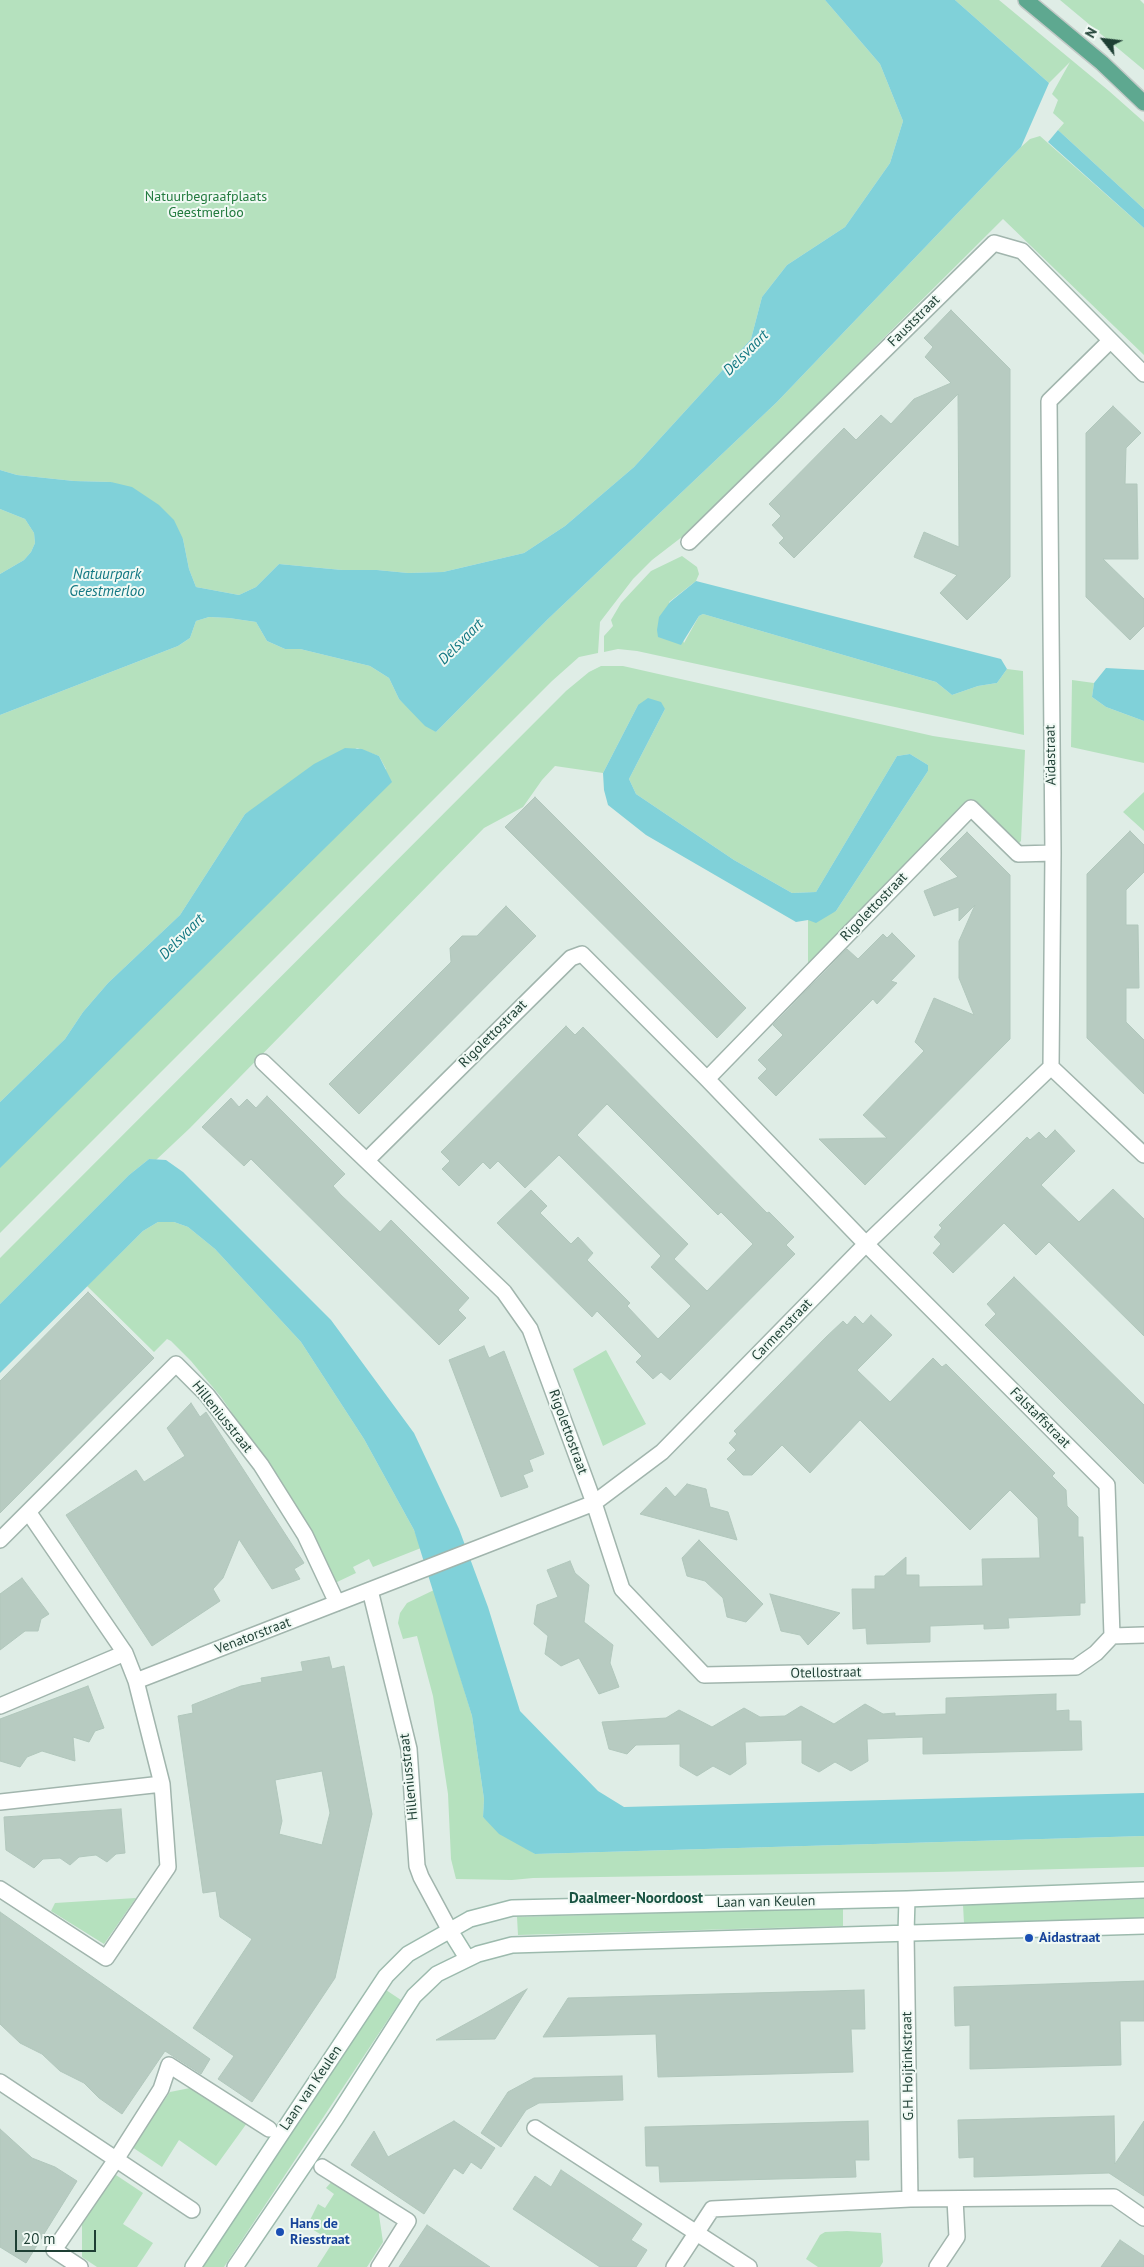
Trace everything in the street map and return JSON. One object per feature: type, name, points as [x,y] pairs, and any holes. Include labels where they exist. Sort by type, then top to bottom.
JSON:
[{"type":"main road","points":[[1026,0],[1102,63],[1144,103]]},
{"type":"street","name":"Fauststraat","points":[[689,542],[994,243],[1022,251],[1144,374]]},
{"type":"street","name":"Aïdastraat","points":[[1052,1066],[1053,853],[1049,400],[1110,341]]},
{"type":"street","name":"Rigolettostraat","points":[[707,1079],[971,808],[1018,854],[1053,853]]},
{"type":"street","name":"Rigolettostraat","points":[[367,1160],[571,958],[582,954],[707,1079],[866,1244]]},
{"type":"street","name":"Rigolettostraat","points":[[263,1062],[504,1292],[530,1329],[594,1503]]},
{"type":"street","points":[[1052,1066],[1144,1155]]},
{"type":"street","name":"Carmenstraat","points":[[370,1590],[594,1503],[662,1452],[866,1244],[1052,1066]]},
{"type":"street","name":"Falstaffstraat","points":[[866,1244],[1108,1485],[1112,1636]]},
{"type":"street","name":"Hilleniusstraat","points":[[29,1513],[176,1364],[207,1395],[261,1465],[305,1535],[337,1604]]},
{"type":"street","name":"Otellostraat","points":[[594,1503],[622,1589],[704,1675],[1076,1667],[1096,1653],[1112,1636]]},
{"type":"street","points":[[0,1540],[29,1513],[125,1653],[136,1681],[162,1784],[168,1867],[106,1958],[0,1889]]},
{"type":"street","name":"Hilleniusstraat","points":[[370,1590],[409,1749],[418,1866],[421,1877],[449,1930]]},
{"type":"street","name":"Venatorstraat","points":[[136,1681],[370,1590]]},
{"type":"street","points":[[1112,1636],[1144,1635]]},
{"type":"street","points":[[0,1706],[125,1653]]},
{"type":"street","points":[[0,1802],[162,1784]]},
{"type":"street","name":"Laan van Keulen","points":[[193,2267],[386,1976],[408,1954],[449,1930],[482,1915],[512,1908],[906,1899],[1144,1890]]},
{"type":"street","points":[[906,1899],[906,1933]]},
{"type":"street","points":[[235,2267],[414,1996],[437,1974],[466,1958],[512,1945],[1144,1926]]},
{"type":"street","points":[[449,1930],[466,1958]]},
{"type":"street","name":"G.H. Hoijtinkstraat","points":[[906,1933],[910,2199]]},
{"type":"street","points":[[80,2267],[54,2250],[117,2158],[161,2089],[169,2065],[269,2129]]},
{"type":"street","points":[[0,2082],[117,2158],[192,2210]]},
{"type":"street","points":[[535,2128],[749,2267]]},
{"type":"street","points":[[322,2167],[408,2221],[379,2267]]},
{"type":"street","points":[[674,2267],[712,2209],[910,2199],[1114,2198],[1144,2218]]},
{"type":"street","points":[[937,2267],[957,2238],[955,2199]]},
{"type":"green space","name":"Natuurbegraafplaats Geestmerloo","points":[[0,0],[825,0],[880,64],[903,121],[890,163],[845,227],[787,265],[762,297],[751,339],[634,467],[565,526],[524,553],[443,572],[408,573],[377,570],[342,570],[279,564],[256,587],[239,595],[196,587],[189,569],[183,539],[111,482],[74,481],[17,475],[0,470]]},
{"type":"green space","points":[[955,0],[999,0],[1144,122],[1144,209],[1058,130],[1064,123],[1053,113],[1058,100],[1052,94],[1070,62],[1049,83]]},
{"type":"green space","points":[[1060,0],[1140,0],[1144,4],[1144,70]]},
{"type":"green space","points":[[1040,136],[1144,228],[1144,355],[1003,219],[691,530],[652,560],[633,579],[600,622],[598,653],[579,657],[552,681],[0,1233],[0,1167],[386,769],[379,756],[357,748],[245,814],[180,915],[108,983],[83,1012],[65,1039],[0,1102],[0,715],[178,646],[190,638],[196,621],[209,617],[256,622],[267,641],[285,649],[300,649],[370,666],[389,678],[399,699],[436,732],[548,619],[777,402],[1021,147],[1030,139]]},
{"type":"green space","points":[[0,509],[25,519],[34,533],[35,543],[31,552],[24,560],[0,574]]},
{"type":"green space","points":[[682,556],[697,567],[699,574],[696,581],[669,602],[684,643],[699,616],[703,614],[936,682],[952,695],[978,686],[997,683],[1007,669],[1023,671],[1024,735],[637,651],[618,649],[604,652],[604,636],[613,626],[611,620],[621,603],[651,571]]},
{"type":"green space","points":[[601,666],[623,666],[933,736],[1025,750],[1021,841],[1016,846],[971,800],[808,963],[808,920],[836,911],[928,771],[928,765],[910,754],[897,756],[816,892],[792,893],[734,860],[636,794],[629,779],[665,709],[638,705],[603,773],[555,766],[542,780],[523,807],[484,828],[190,1128],[156,1160],[149,1159],[129,1175],[0,1304],[0,1258],[566,691],[589,672]]},
{"type":"green space","points":[[1072,680],[1094,683],[1092,697],[1106,707],[1144,721],[1144,763],[1071,747]]},
{"type":"green space","points":[[1144,792],[1144,831],[1123,812]]},
{"type":"green space","points":[[158,1222],[174,1222],[188,1227],[215,1249],[301,1342],[364,1439],[414,1530],[421,1548],[373,1567],[369,1559],[353,1567],[356,1573],[335,1583],[287,1492],[221,1397],[191,1361],[167,1339],[154,1352],[87,1286],[143,1231]]},
{"type":"green space","points":[[606,1350],[646,1424],[603,1446],[573,1369]]},
{"type":"green space","points":[[434,1590],[472,1716],[484,1799],[483,1817],[535,1854],[1144,1836],[1144,1867],[533,1878],[512,1880],[456,1879],[451,1859],[448,1794],[433,1696],[417,1636],[403,1639],[398,1623],[400,1613],[407,1603]]},
{"type":"green space","points":[[136,1898],[104,1944],[51,1911],[55,1903]]},
{"type":"green space","points":[[1144,1899],[1144,1918],[964,1923],[963,1905]]},
{"type":"green space","points":[[843,1908],[843,1926],[518,1935],[517,1917]]},
{"type":"green space","points":[[386,1990],[401,2000],[224,2267],[202,2267]]},
{"type":"green space","points":[[190,2088],[199,2089],[247,2123],[216,2166],[179,2140],[162,2167],[132,2147],[170,2092]]},
{"type":"green space","points":[[113,2173],[143,2193],[123,2224],[153,2243],[137,2267],[97,2267],[82,2257],[82,2221]]},
{"type":"green space","points":[[333,2180],[378,2208],[383,2242],[367,2267],[317,2267],[333,2242],[307,2226],[318,2204],[325,2208],[334,2194],[326,2188]]},
{"type":"green space","points":[[825,2232],[881,2233],[883,2262],[880,2267],[818,2267],[806,2259],[820,2235]]},
{"type":"water","name":"Natuurpark Geestmerloo","points":[[825,0],[955,0],[1049,83],[1021,147],[777,402],[548,619],[436,732],[425,726],[399,699],[389,678],[370,666],[300,649],[285,649],[267,641],[256,622],[209,617],[196,621],[190,638],[178,646],[0,715],[0,574],[24,560],[31,552],[35,543],[34,533],[25,519],[0,509],[0,470],[17,475],[74,481],[111,482],[132,487],[159,505],[174,520],[183,539],[189,569],[196,587],[239,595],[256,587],[279,564],[342,570],[377,570],[408,573],[443,572],[524,553],[565,526],[634,467],[751,339],[762,297],[787,265],[845,227],[890,163],[903,121],[880,64]]},
{"type":"water","points":[[1058,130],[1144,209],[1144,228],[1048,142]]},
{"type":"water","points":[[696,581],[1001,659],[1007,669],[997,683],[978,686],[952,695],[936,682],[703,614],[699,616],[681,645],[658,637],[659,617],[670,602]]},
{"type":"water","points":[[1106,668],[1144,670],[1144,721],[1106,707],[1092,697],[1094,683]]},
{"type":"water","points":[[648,698],[661,702],[665,709],[629,779],[636,794],[734,860],[792,893],[816,892],[897,756],[910,754],[928,765],[928,771],[836,911],[816,923],[808,920],[796,922],[646,835],[608,805],[604,790],[603,773],[638,705]]},
{"type":"water","name":"Delsvaart","points":[[345,748],[362,749],[379,756],[392,782],[0,1168],[0,1102],[65,1039],[83,1012],[108,983],[180,915],[245,814],[314,764]]},
{"type":"water","points":[[149,1159],[166,1160],[183,1172],[331,1320],[414,1433],[459,1529],[488,1607],[520,1711],[598,1791],[624,1807],[1144,1793],[1144,1836],[535,1854],[499,1834],[483,1817],[484,1799],[472,1716],[414,1530],[364,1439],[301,1342],[215,1249],[188,1227],[174,1222],[158,1222],[143,1231],[0,1373],[0,1304],[129,1175]]},
{"type":"building","points":[[951,310],[1010,369],[1010,577],[967,620],[940,593],[957,575],[914,557],[924,532],[959,547],[958,394],[794,558],[779,543],[784,538],[772,525],[781,516],[769,504],[844,428],[856,440],[881,415],[891,424],[914,399],[951,383],[925,357],[933,347],[924,338]]},
{"type":"building","points":[[1113,406],[1141,433],[1126,448],[1125,484],[1137,484],[1138,559],[1103,559],[1144,599],[1144,626],[1130,640],[1086,597],[1086,433]]},
{"type":"building","points":[[535,797],[746,1008],[717,1038],[505,827]]},
{"type":"building","points":[[1130,831],[1144,845],[1144,872],[1126,890],[1126,925],[1138,925],[1139,988],[1126,988],[1126,1022],[1144,1040],[1144,1094],[1087,1038],[1087,874]]},
{"type":"building","points":[[967,832],[1010,875],[1010,1039],[865,1185],[819,1139],[887,1138],[863,1115],[924,1051],[915,1042],[934,998],[974,1015],[959,978],[959,941],[975,905],[959,921],[959,907],[934,916],[924,891],[958,877],[940,859]]},
{"type":"building","points":[[506,906],[536,936],[359,1114],[329,1084],[451,962],[450,948],[462,936],[477,936]]},
{"type":"building","points":[[892,933],[915,956],[891,981],[897,983],[877,1004],[873,999],[776,1096],[758,1078],[767,1069],[758,1060],[783,1035],[773,1025],[847,949],[858,959],[883,934],[887,938]]},
{"type":"building","points":[[566,1026],[575,1035],[583,1027],[767,1213],[769,1212],[794,1237],[786,1245],[795,1254],[670,1380],[661,1372],[653,1379],[636,1362],[642,1356],[597,1311],[592,1317],[497,1223],[531,1190],[547,1206],[540,1213],[571,1244],[578,1237],[593,1253],[587,1260],[630,1303],[627,1306],[658,1339],[691,1306],[651,1267],[661,1256],[559,1155],[525,1188],[498,1161],[490,1169],[483,1162],[459,1186],[442,1169],[450,1161],[441,1152]],"holes":[[[607,1104],[718,1215],[721,1212],[753,1244],[707,1291],[674,1259],[688,1244],[577,1135]]]},
{"type":"building","points":[[267,1096],[345,1174],[333,1186],[341,1195],[380,1232],[391,1220],[469,1298],[458,1310],[466,1318],[439,1345],[251,1159],[244,1166],[202,1127],[231,1098],[239,1107],[247,1099],[256,1108]]},
{"type":"building","points":[[1055,1130],[1075,1151],[1041,1185],[1079,1222],[1113,1189],[1144,1219],[1144,1336],[1049,1242],[1036,1255],[1004,1223],[953,1273],[933,1253],[941,1244],[934,1237],[942,1228],[939,1225],[1027,1137],[1030,1140],[1039,1132],[1046,1139]]},
{"type":"building","points":[[1014,1277],[1144,1405],[1144,1484],[985,1325],[996,1314],[987,1304]]},
{"type":"building","points":[[88,1292],[154,1358],[0,1513],[0,1381]]},
{"type":"building","points":[[871,1315],[892,1335],[857,1370],[890,1402],[933,1358],[942,1367],[946,1364],[1055,1473],[1052,1476],[1066,1490],[1067,1506],[1078,1517],[1078,1537],[1083,1537],[1085,1603],[1080,1603],[1080,1615],[1008,1618],[1009,1628],[984,1629],[984,1624],[930,1626],[930,1642],[867,1644],[866,1628],[853,1629],[852,1589],[875,1589],[875,1576],[884,1576],[906,1557],[906,1575],[919,1575],[919,1587],[983,1586],[982,1559],[1040,1558],[1038,1518],[1010,1490],[970,1530],[860,1420],[810,1473],[782,1445],[752,1475],[743,1475],[727,1459],[736,1450],[729,1443],[737,1434],[734,1431],[826,1337],[843,1321],[847,1325],[855,1316],[863,1324]]},
{"type":"building","points":[[484,1346],[489,1358],[504,1351],[544,1454],[529,1460],[533,1471],[523,1475],[528,1487],[501,1497],[449,1360]]},
{"type":"building","points":[[191,1403],[200,1417],[206,1412],[304,1563],[294,1569],[300,1579],[272,1589],[239,1539],[223,1578],[213,1589],[220,1601],[152,1646],[66,1515],[136,1470],[144,1482],[185,1456],[167,1428]]},
{"type":"building","points":[[687,1484],[706,1489],[710,1507],[728,1512],[737,1540],[640,1514],[666,1487],[675,1497]]},
{"type":"building","points":[[699,1540],[763,1604],[746,1622],[727,1617],[723,1598],[705,1581],[687,1576],[682,1558]]},
{"type":"building","points":[[570,1561],[575,1573],[589,1585],[584,1622],[613,1645],[610,1663],[619,1687],[599,1694],[579,1658],[561,1666],[545,1654],[548,1636],[534,1624],[537,1605],[558,1597],[547,1570]]},
{"type":"building","points":[[22,1578],[49,1614],[41,1619],[38,1631],[25,1631],[0,1650],[0,1594]]},
{"type":"building","points":[[770,1594],[840,1613],[808,1645],[800,1635],[781,1631]]},
{"type":"building","points":[[329,1657],[332,1669],[344,1666],[372,1814],[335,1978],[252,2102],[218,2079],[234,2056],[193,2028],[252,1939],[220,1917],[216,1891],[203,1893],[178,1716],[193,1713],[192,1705],[241,1686],[262,1682],[261,1678],[303,1671],[301,1662]],"holes":[[[322,1771],[330,1813],[322,1845],[279,1834],[282,1821],[275,1780]]]},
{"type":"building","points":[[88,1686],[104,1728],[95,1731],[89,1742],[73,1737],[75,1761],[42,1751],[27,1757],[20,1767],[0,1761],[0,1719]]},
{"type":"building","points":[[1056,1694],[1056,1711],[1069,1710],[1069,1721],[1081,1721],[1082,1750],[923,1754],[923,1737],[867,1739],[868,1761],[851,1771],[835,1762],[819,1772],[802,1763],[802,1740],[745,1742],[746,1764],[730,1775],[713,1766],[697,1776],[680,1766],[680,1744],[636,1745],[627,1754],[609,1749],[602,1722],[666,1718],[679,1710],[712,1727],[744,1708],[760,1717],[785,1716],[801,1706],[834,1724],[865,1704],[883,1714],[895,1713],[895,1716],[946,1714],[946,1698]]},
{"type":"building","points":[[121,1809],[125,1853],[116,1854],[107,1862],[96,1855],[79,1857],[70,1865],[60,1858],[43,1859],[34,1868],[6,1850],[4,1817]]},
{"type":"building","points":[[0,1912],[210,2059],[201,2074],[165,2051],[122,2114],[99,2098],[84,2083],[60,2071],[42,2054],[20,2043],[0,2024]]},
{"type":"building","points":[[1144,1981],[1144,2021],[1120,2021],[1121,2065],[970,2069],[970,2025],[955,2026],[954,1987]]},
{"type":"building","points":[[527,1989],[495,2039],[436,2040],[482,2015]]},
{"type":"building","points":[[864,1990],[865,2029],[851,2029],[853,2072],[658,2077],[656,2034],[543,2037],[568,1998]]},
{"type":"building","points":[[622,2076],[623,2100],[539,2103],[526,2110],[501,2147],[481,2133],[508,2092],[534,2078]]},
{"type":"building","points":[[1114,2116],[1115,2164],[1144,2121],[1144,2196],[1109,2173],[974,2177],[974,2157],[959,2158],[958,2120]]},
{"type":"building","points":[[454,2121],[495,2148],[481,2169],[471,2162],[463,2174],[454,2168],[424,2214],[351,2165],[374,2131],[388,2157]]},
{"type":"building","points":[[868,2121],[869,2160],[855,2160],[856,2177],[660,2182],[659,2166],[646,2166],[645,2127]]},
{"type":"building","points":[[0,2129],[32,2158],[55,2167],[77,2181],[26,2263],[0,2247]]},
{"type":"building","points":[[561,2170],[642,2224],[631,2240],[647,2250],[636,2267],[600,2267],[513,2209],[535,2176],[551,2187]]},
{"type":"building","points":[[427,2225],[490,2267],[399,2267]]},
{"type":"building","points":[[1120,2240],[1144,2256],[1144,2267],[1101,2267]]},
{"type":"place","name":"Aidastraat","points":[[1029,1938]]},
{"type":"place","name":"Hans de Riesstraat","points":[[280,2232]]},
{"type":"district","name":"Daalmeer-Noordoost","points":[[636,1899]]}]
